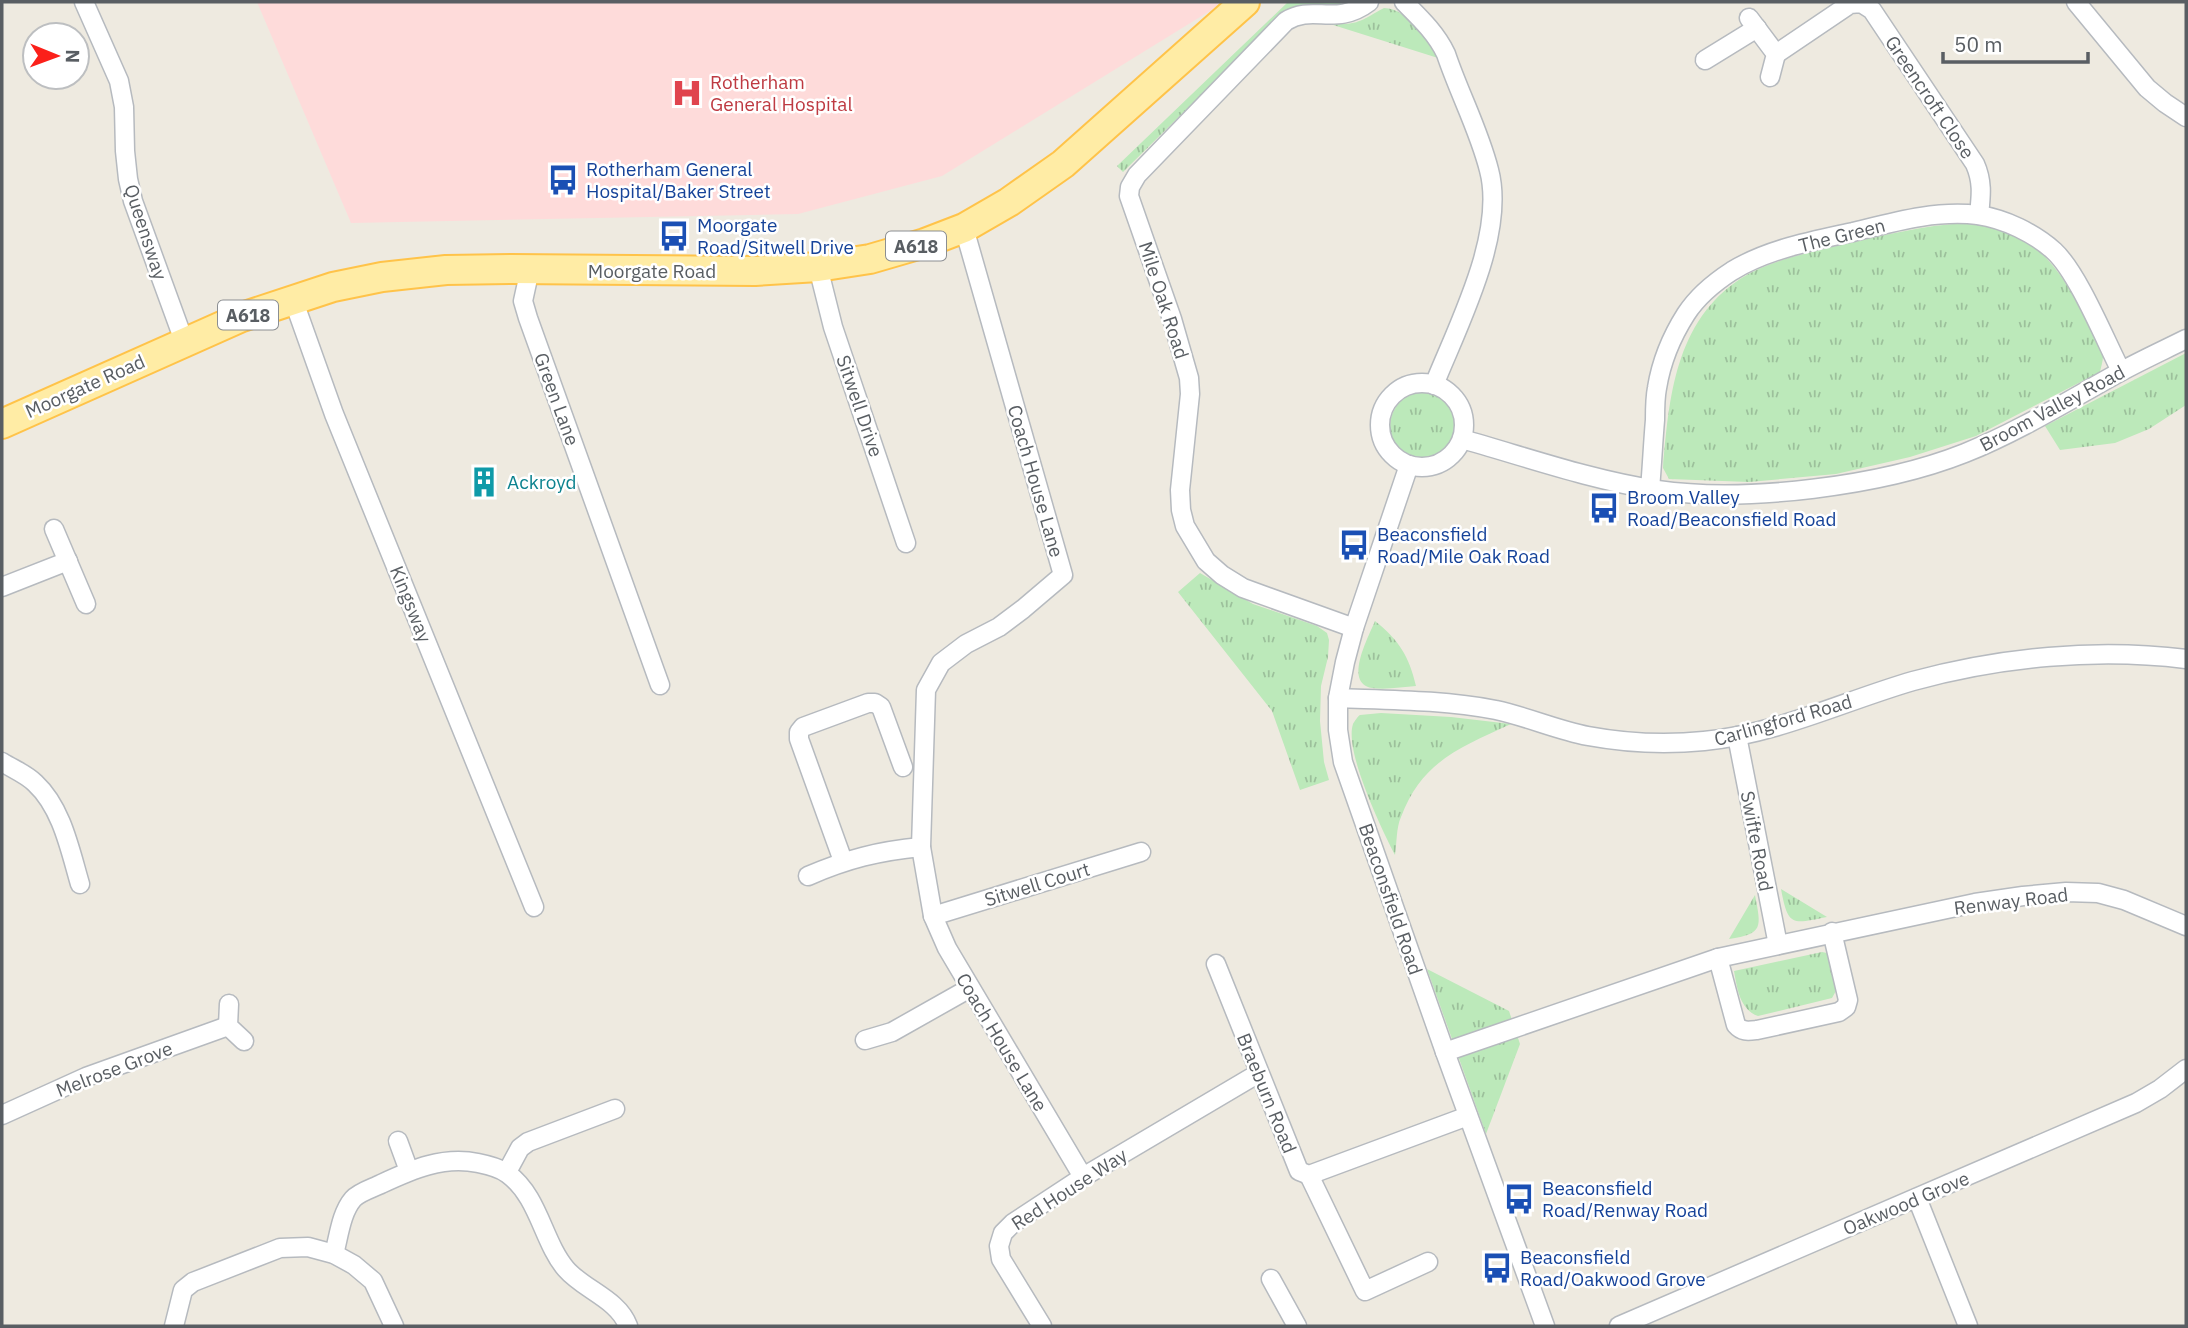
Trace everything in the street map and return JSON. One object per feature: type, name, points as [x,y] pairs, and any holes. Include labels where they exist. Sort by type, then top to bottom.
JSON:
[{"type":"main road","name":"Moorgate Road","points":[[2,424],[184,341],[242,317],[333,287],[410,272],[446,270],[755,271],[818,267],[870,259],[925,243],[964,228],[1009,202],[1063,164],[1245,2]]},
{"type":"street","name":"Queensway","points":[[84,2],[119,81],[124,107],[124,151],[133,201],[184,341]]},
{"type":"street","name":"Mile Oak Road","points":[[1354,628],[1243,588],[1206,561],[1189,534],[1181,510],[1180,490],[1190,394],[1189,378],[1172,319],[1129,196],[1130,187],[1137,176],[1286,21],[1304,14],[1324,16],[1353,12],[1369,2]]},
{"type":"street","points":[[1404,2],[1427,24],[1447,54],[1485,154],[1492,196],[1491,222],[1485,253],[1434,385]]},
{"type":"street","points":[[2076,2],[2147,88],[2186,117]]},
{"type":"street","name":"Greencroft Close","points":[[1776,54],[1850,4],[1861,3],[1872,10],[1975,164],[1981,177],[1979,215]]},
{"type":"street","points":[[1705,60],[1753,23],[1776,54],[1770,77]]},
{"type":"street","name":"The Green","points":[[1650,489],[1657,388],[1671,343],[1687,313],[1705,292],[1732,271],[1768,253],[1819,239],[1920,216],[1948,214],[1979,215],[2025,231],[2057,253],[2079,288],[2121,371]]},
{"type":"street","name":"Coach House Lane","points":[[964,228],[1062,575],[1024,609],[999,627],[966,644],[941,663],[926,690],[921,847],[933,916],[947,948],[1083,1177]]},
{"type":"street","name":"Sitwell Drive","points":[[818,267],[833,327],[906,543]]},
{"type":"street","name":"Green Lane","points":[[530,269],[523,301],[528,318],[660,685]]},
{"type":"street","name":"Kingsway","points":[[293,299],[334,414],[534,907]]},
{"type":"street","name":"Broom Valley Road","points":[[1462,439],[1650,489],[1719,494],[1851,483],[1963,454],[2002,437],[2121,371],[2186,339]]},
{"type":"street","points":[[1417,383],[1434,385],[1447,391],[1457,401],[1465,427],[1462,439],[1455,452],[1444,462],[1433,466],[1409,465],[1392,455],[1384,443],[1381,435],[1382,413],[1392,396],[1403,387],[1417,383]]},
{"type":"street","name":"Beaconsfield Road","points":[[1409,465],[1354,628],[1338,698],[1338,730],[1343,762],[1444,1052],[1545,1326]]},
{"type":"street","points":[[54,529],[86,604]]},
{"type":"street","points":[[2,587],[68,561]]},
{"type":"street","name":"Carlingford Road","points":[[1338,698],[1470,706],[1520,716],[1586,735],[1617,740],[1677,743],[1737,736],[1780,725],[1913,681],[1970,668],[2104,654],[2186,659]]},
{"type":"street","points":[[843,861],[799,739],[799,732],[803,727],[868,703],[875,703],[881,707],[903,767]]},
{"type":"street","name":"Swifte Road","points":[[1737,736],[1778,945]]},
{"type":"street","points":[[2,762],[33,780],[48,796],[65,832],[80,884]]},
{"type":"street","points":[[808,876],[843,861],[887,850],[921,847]]},
{"type":"street","name":"Sitwell Court","points":[[933,916],[1141,852]]},
{"type":"street","name":"Renway Road","points":[[1444,1052],[1718,958],[1975,903],[2066,892],[2098,893],[2124,900],[2186,926]]},
{"type":"street","points":[[1718,958],[1736,1025],[1740,1030],[1757,1030],[1839,1012],[1846,1007],[1848,1000],[1832,932]]},
{"type":"street","name":"Braeburn Road","points":[[1216,964],[1299,1171],[1309,1175],[1468,1116]]},
{"type":"street","points":[[864,1040],[892,1032],[970,988]]},
{"type":"street","points":[[229,1004],[228,1026],[244,1041]]},
{"type":"street","name":"Melrose Grove","points":[[2,1115],[86,1077],[228,1026]]},
{"type":"street","name":"Oakwood Grove","points":[[1619,1326],[2136,1103],[2186,1069]]},
{"type":"street","name":"Red House Way","points":[[1042,1326],[1002,1259],[999,1246],[1003,1233],[1013,1223],[1083,1177],[1259,1073]]},
{"type":"street","points":[[507,1172],[520,1148],[528,1142],[615,1109]]},
{"type":"street","points":[[398,1141],[409,1171]]},
{"type":"street","points":[[334,1254],[346,1211],[355,1197],[409,1171],[437,1162],[465,1160],[487,1165],[507,1172],[522,1186],[547,1231],[559,1261],[576,1280],[614,1306],[628,1326]]},
{"type":"street","points":[[1309,1175],[1365,1291],[1428,1262]]},
{"type":"street","points":[[1917,1198],[1968,1326]]},
{"type":"street","points":[[174,1326],[183,1290],[193,1282],[280,1248],[307,1247],[334,1254],[354,1265],[373,1281],[394,1326]]},
{"type":"street","points":[[1271,1279],[1297,1326]]},
{"type":"shaded area","name":"Rotherham General Hospital","points":[[257,2],[1220,2],[1213,9],[942,176],[798,214],[351,223]]},
{"type":"green space","points":[[1288,2],[1345,2],[1330,8],[1294,8],[1283,14],[1123,172],[1117,166]]},
{"type":"green space","points":[[1384,8],[1401,13],[1409,19],[1438,58],[1330,24],[1359,21]]},
{"type":"green space","points":[[1966,223],[2015,237],[2033,247],[2049,261],[2078,301],[2100,345],[2103,356],[2100,372],[1976,436],[1910,457],[1836,474],[1749,482],[1669,479],[1663,468],[1665,442],[1679,363],[1701,317],[1718,297],[1751,272],[1789,258],[1903,231]]},
{"type":"green space","points":[[2186,353],[2186,405],[2149,429],[2115,443],[2060,450],[2045,426]]},
{"type":"green space","points":[[1424,392],[1437,395],[1448,402],[1455,413],[1458,426],[1455,439],[1448,450],[1437,457],[1424,460],[1411,457],[1400,450],[1393,439],[1390,426],[1393,413],[1400,402],[1411,395]]},
{"type":"green space","points":[[1200,573],[1253,604],[1317,626],[1327,633],[1328,657],[1321,686],[1320,721],[1324,762],[1329,780],[1300,790],[1272,711],[1178,592]]},
{"type":"green space","points":[[1375,621],[1402,649],[1416,686],[1377,689],[1364,684],[1359,678],[1360,658]]},
{"type":"green space","points":[[1381,713],[1511,724],[1445,758],[1420,782],[1399,821],[1395,855],[1359,771],[1352,736],[1353,724],[1359,716]]},
{"type":"green space","points":[[1781,889],[1827,917],[1794,920],[1786,910]]},
{"type":"green space","points":[[1755,895],[1759,922],[1757,927],[1749,935],[1729,939]]},
{"type":"green space","points":[[1827,953],[1837,989],[1832,998],[1758,1016],[1743,1004],[1734,971]]},
{"type":"green space","points":[[1427,969],[1509,1011],[1520,1044],[1486,1134]]},
{"type":"place","name":"Rotherham General Hospital","points":[[687,93]]},
{"type":"place","name":"Rotherham General Hospital/Baker Street","points":[[563,180]]},
{"type":"place","name":"Moorgate Road/Sitwell Drive","points":[[674,236]]},
{"type":"place","name":"Ackroyd","points":[[484,482]]},
{"type":"place","name":"Broom Valley Road/Beaconsfield Road","points":[[1604,508]]},
{"type":"place","name":"Beaconsfield Road/Mile Oak Road","points":[[1354,545]]},
{"type":"place","name":"Beaconsfield Road/Renway Road","points":[[1519,1199]]},
{"type":"place","name":"Beaconsfield Road/Oakwood Grove","points":[[1497,1268]]}]
